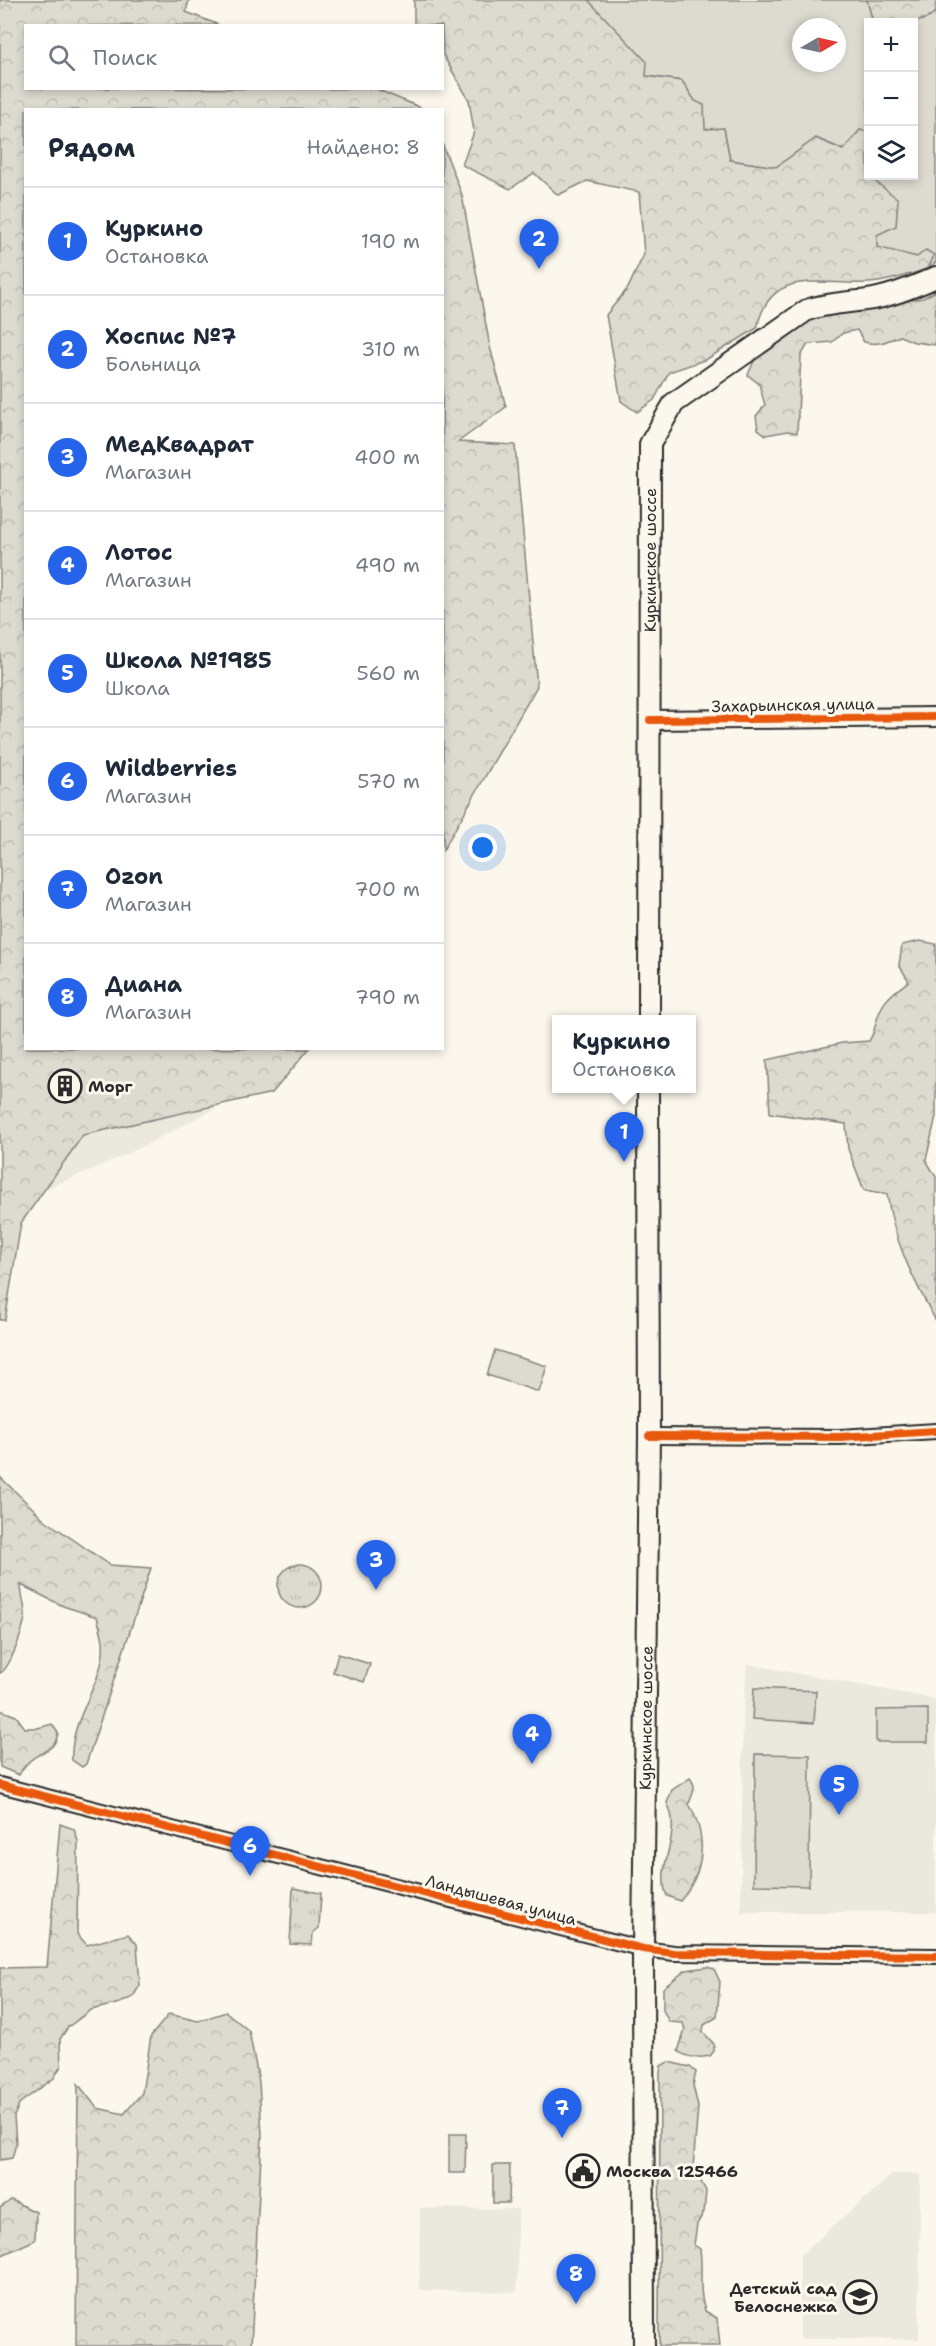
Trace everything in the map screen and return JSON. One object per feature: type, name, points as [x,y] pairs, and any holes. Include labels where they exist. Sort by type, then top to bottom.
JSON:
[{"type":"main road","name":"Куркинское шоссе","points":[[649,1015],[650,444],[674,403],[807,310],[826,303],[874,299],[909,289],[936,277]]},
{"type":"main road","name":"Куркинское шоссе","points":[[644,2346],[643,1949],[649,1436],[648,1093]]},
{"type":"street","name":"Захарьинская улица","points":[[650,720],[936,717]]},
{"type":"street","points":[[649,1436],[840,1437],[936,1431]]},
{"type":"street","name":"Ландышевая улица","points":[[0,1785],[643,1949],[674,1953],[936,1956]]},
{"type":"shaded area","points":[[26,1050],[40,1050],[266,1082],[128,1154],[20,1200]]},
{"type":"shaded area","points":[[747,1664],[936,1699],[936,1912],[741,1912],[743,1719]]},
{"type":"shaded area","name":"Детский сад Белоснежка","points":[[893,2174],[920,2174],[919,2339],[800,2339],[800,2255]]},
{"type":"shaded area","points":[[420,2208],[518,2209],[517,2292],[419,2290]]},
{"type":"green space","points":[[0,0],[189,0],[186,12],[216,24],[24,24],[24,90],[378,90],[422,108],[24,108],[24,1050],[308,1050],[272,1093],[83,1135],[21,1223],[5,1320],[0,1320]]},
{"type":"green space","points":[[414,0],[588,0],[647,62],[646,76],[682,81],[695,101],[704,105],[705,129],[724,128],[730,160],[776,167],[816,138],[843,150],[860,130],[864,131],[864,180],[873,180],[898,199],[896,226],[877,235],[877,247],[917,257],[926,250],[934,255],[928,269],[876,282],[817,282],[786,287],[774,295],[764,308],[757,328],[707,359],[669,372],[654,400],[637,412],[621,401],[606,315],[628,288],[644,254],[639,192],[587,181],[558,195],[534,173],[510,189],[462,165],[474,132],[469,100],[444,57],[444,24],[414,24]]},
{"type":"green space","points":[[588,0],[867,0],[872,18],[864,18],[864,131],[860,130],[844,150],[816,138],[776,167],[730,160],[724,129],[704,129],[695,101],[682,81],[645,76]]},
{"type":"green space","points":[[867,0],[936,0],[936,11],[923,20],[918,21],[918,18],[872,18]]},
{"type":"green space","points":[[936,11],[936,262],[928,269],[934,255],[917,257],[877,248],[871,180],[918,180],[918,22],[930,17]]},
{"type":"green space","points":[[444,148],[462,195],[490,347],[506,407],[458,442],[515,445],[537,686],[444,848]]},
{"type":"green space","points":[[936,291],[935,345],[914,342],[900,336],[882,342],[869,343],[864,342],[857,330],[843,333],[832,342],[808,344],[801,356],[797,433],[788,431],[766,435],[758,429],[756,416],[765,405],[759,384],[748,375],[756,356],[789,332],[822,314],[923,298]]},
{"type":"green space","points":[[920,941],[936,944],[936,1116],[926,1160],[936,1177],[936,1321],[906,1260],[894,1228],[887,1194],[864,1190],[848,1149],[846,1124],[770,1113],[767,1060],[842,1043],[869,1041],[883,1005],[893,993],[909,981],[899,965],[902,945]]},
{"type":"green space","points":[[495,1350],[547,1366],[539,1392],[487,1375]]},
{"type":"green space","points":[[0,1477],[45,1520],[110,1565],[151,1568],[86,1764],[82,1767],[72,1760],[73,1744],[76,1729],[103,1656],[103,1641],[97,1617],[63,1606],[21,1585],[24,1624],[12,1657],[0,1673]]},
{"type":"green space","points":[[300,1564],[316,1570],[322,1586],[316,1602],[300,1608],[284,1602],[278,1586],[284,1570]]},
{"type":"green space","points":[[338,1654],[370,1664],[364,1682],[333,1672]]},
{"type":"green space","points":[[754,1688],[816,1691],[814,1723],[752,1719]]},
{"type":"green space","points":[[928,1709],[928,1742],[876,1742],[876,1710]]},
{"type":"green space","points":[[0,1710],[16,1716],[25,1728],[38,1728],[52,1724],[58,1733],[52,1747],[30,1760],[19,1775],[0,1767]]},
{"type":"green space","points":[[755,1754],[810,1755],[809,1886],[754,1885]]},
{"type":"green space","points":[[690,1778],[694,1788],[689,1804],[699,1829],[701,1854],[695,1878],[680,1901],[667,1896],[664,1884],[672,1827],[667,1803],[672,1790]]},
{"type":"green space","points":[[60,1824],[74,1829],[78,1841],[77,1934],[87,1945],[128,1934],[137,1944],[140,1985],[133,1997],[120,2003],[91,2010],[68,2027],[60,2039],[61,2066],[54,2078],[20,2103],[14,2116],[16,2144],[12,2158],[0,2160],[0,1968],[47,1967]]},
{"type":"green space","points":[[293,1888],[321,1893],[319,1928],[313,1933],[312,1945],[290,1944]]},
{"type":"green space","points":[[707,1967],[714,1969],[720,1982],[717,2017],[704,2025],[703,2032],[714,2044],[714,2051],[710,2056],[689,2056],[678,2051],[685,2030],[683,2023],[669,2022],[663,2010],[663,1988],[686,1970]]},
{"type":"green space","points":[[226,2012],[249,2031],[259,2082],[262,2136],[251,2346],[76,2346],[78,2084],[97,2108],[124,2114],[142,2093],[151,2036],[169,2014],[198,2021]]},
{"type":"green space","points":[[668,2062],[690,2067],[696,2072],[693,2085],[698,2107],[693,2167],[706,2191],[704,2212],[697,2224],[694,2245],[700,2249],[701,2288],[705,2311],[717,2318],[720,2346],[659,2346],[660,2073],[661,2066]]},
{"type":"green space","points":[[449,2134],[466,2134],[465,2173],[449,2173]]},
{"type":"green space","points":[[493,2165],[510,2165],[509,2203],[493,2203]]},
{"type":"green space","points":[[11,2200],[36,2212],[35,2240],[0,2256],[0,2208]]},
{"type":"cycle path","points":[[650,720],[936,717]]},
{"type":"cycle path","points":[[649,1436],[840,1437],[936,1431]]},
{"type":"cycle path","points":[[0,1785],[643,1949],[674,1953],[936,1956]]},
{"type":"place","name":"Хоспис №7","points":[[539,269]]},
{"type":"place","name":"Морг","points":[[65,1086]]},
{"type":"place","name":"Куркино","points":[[624,1162]]},
{"type":"place","name":"МедКвадрат","points":[[376,1590]]},
{"type":"place","name":"Лотос","points":[[532,1764]]},
{"type":"place","name":"Школа №1985","points":[[839,1815]]},
{"type":"place","name":"Wildberries","points":[[250,1876]]},
{"type":"place","name":"Ozon","points":[[562,2138]]},
{"type":"place","name":"Москва 125466","points":[[583,2171]]},
{"type":"place","name":"Детский сад Белоснежка","points":[[860,2297]]},
{"type":"place","name":"Диана","points":[[576,2304]]}]
